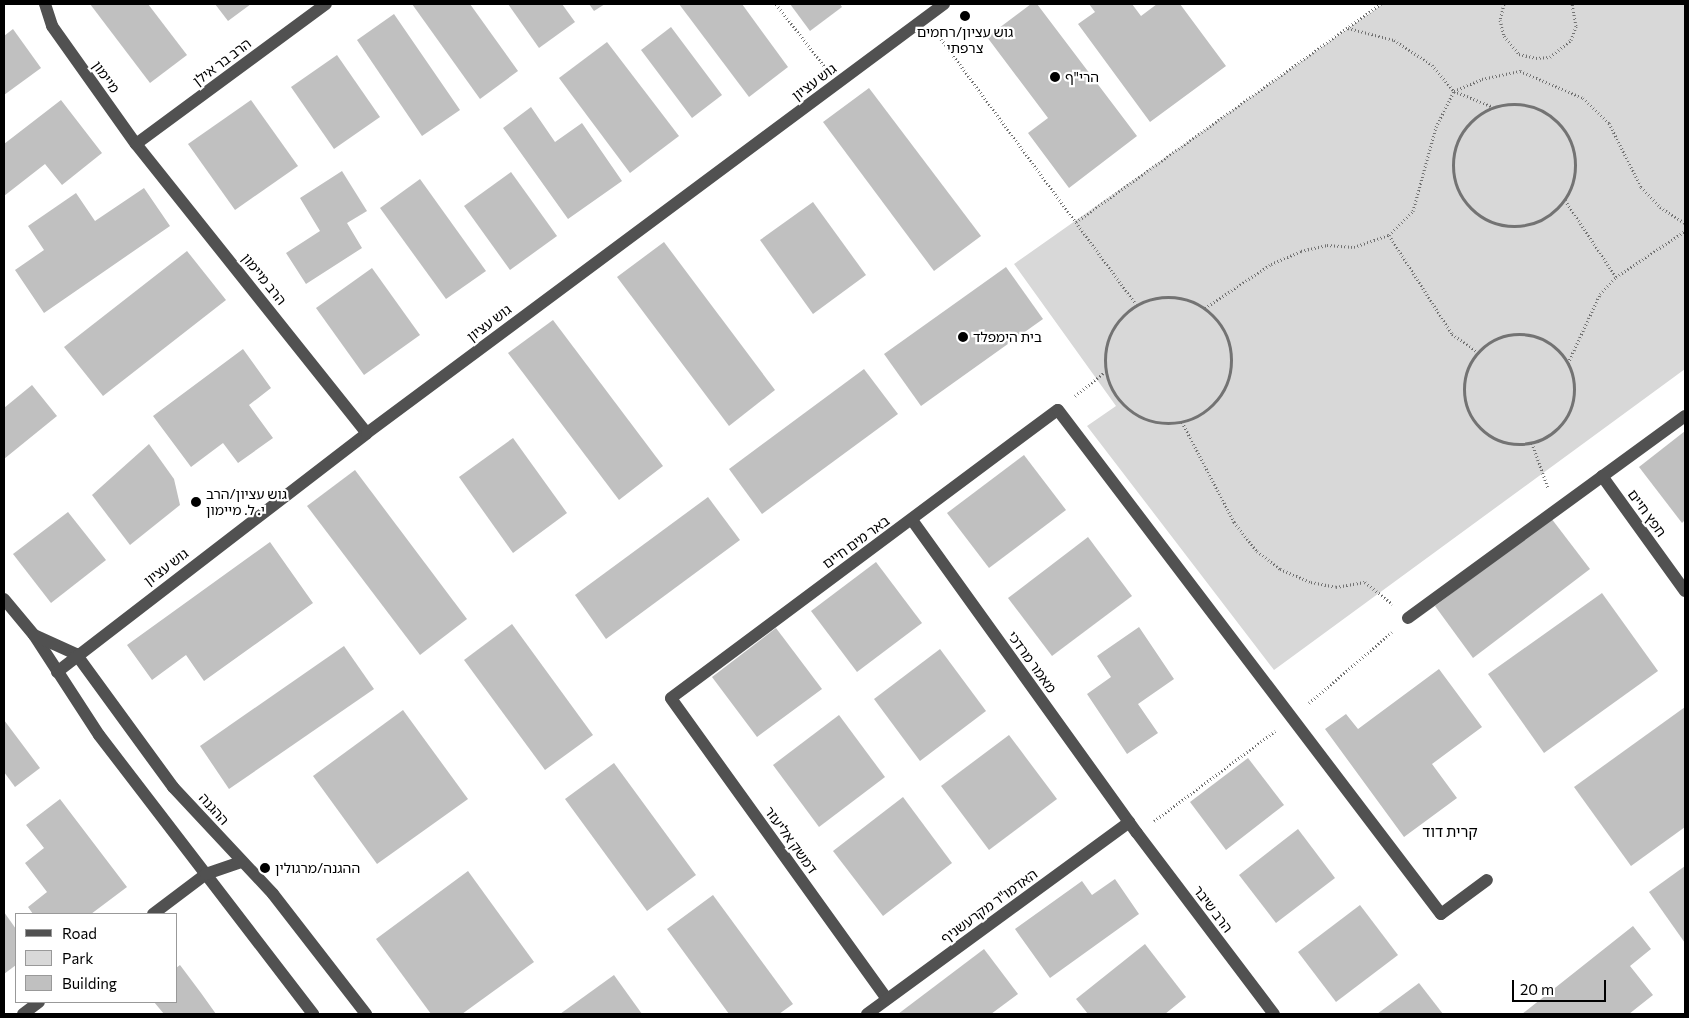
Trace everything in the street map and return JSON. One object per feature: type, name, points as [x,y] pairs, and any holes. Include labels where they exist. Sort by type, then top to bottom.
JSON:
[{"type":"street","name":"מיימון","points":[[44,4],[52,26],[136,144]]},
{"type":"street","name":"הרב בר אילן","points":[[136,144],[326,4]]},
{"type":"street","name":"גוש עציון","points":[[57,672],[76,654],[367,433],[944,4]]},
{"type":"street","name":"הרב מיימון","points":[[136,144],[367,433]]},
{"type":"street","name":"באר מים חיים","points":[[671,698],[1058,410]]},
{"type":"street","points":[[1058,410],[1441,914],[1487,880]]},
{"type":"street","points":[[1408,618],[1685,416]]},
{"type":"street","name":"חפץ חיים","points":[[1602,476],[1685,591]]},
{"type":"street","name":"מאמר מרדכי","points":[[912,520],[1129,822]]},
{"type":"street","name":"ההגנה","points":[[4,599],[34,635],[99,735],[313,1014]]},
{"type":"street","name":"ההגנה","points":[[34,635],[76,654],[173,787],[241,862],[274,894],[366,1014]]},
{"type":"street","name":"דמשק אליעזר","points":[[671,698],[887,999]]},
{"type":"street","name":"הרב שיבר","points":[[1129,822],[1274,1014]]},
{"type":"street","name":"האדמו\"ר מקרעשניף","points":[[867,1014],[1129,822]]},
{"type":"street","points":[[154,913],[206,874],[241,862]]},
{"type":"street","points":[[23,1014],[38,1003]]},
{"type":"path","points":[[776,4],[838,83]]},
{"type":"path","points":[[1076,222],[1381,4]]},
{"type":"path","points":[[1504,4],[1500,20],[1504,36],[1519,54],[1536,58],[1550,57],[1571,40],[1576,26],[1572,4]]},
{"type":"path","points":[[925,18],[1136,304]]},
{"type":"path","points":[[1348,28],[1394,40],[1432,65],[1454,91],[1493,107]]},
{"type":"path","points":[[1204,308],[1271,264],[1301,251],[1327,245],[1354,247],[1390,234],[1413,211],[1436,127],[1454,91],[1482,79],[1520,71],[1583,98],[1609,123],[1641,187],[1660,207],[1685,223]]},
{"type":"path","points":[[1519,104],[1540,110],[1567,135],[1575,163],[1574,182],[1565,200],[1543,220],[1522,226],[1500,225],[1480,216],[1463,199],[1455,181],[1453,158],[1460,136],[1474,119],[1493,107],[1519,104]]},
{"type":"path","points":[[1565,200],[1616,277]]},
{"type":"path","points":[[1568,363],[1589,312],[1616,277],[1685,231]]},
{"type":"path","points":[[1390,234],[1452,334],[1478,352]]},
{"type":"path","points":[[1163,296],[1185,298],[1204,308],[1226,335],[1231,356],[1229,378],[1219,398],[1202,413],[1182,422],[1147,420],[1128,410],[1113,393],[1105,372],[1108,338],[1119,318],[1136,304],[1163,296]]},
{"type":"path","points":[[1518,334],[1537,337],[1555,346],[1568,363],[1574,382],[1573,401],[1565,420],[1551,435],[1532,444],[1512,445],[1487,435],[1474,422],[1466,406],[1464,384],[1478,352],[1493,340],[1518,334]]},
{"type":"path","points":[[1058,410],[1105,372]]},
{"type":"path","points":[[1137,833],[1291,719],[1408,618],[1365,582],[1336,587],[1311,582],[1280,569],[1257,551],[1234,522],[1182,422]]},
{"type":"path","points":[[1532,444],[1556,510]]},
{"type":"green space","points":[[1383,4],[1685,4],[1685,369],[1274,670],[1087,426],[1116,406],[1014,264]]},
{"type":"building","points":[[90,4],[148,4],[187,55],[150,83]]},
{"type":"building","points":[[215,4],[251,4],[228,21]]},
{"type":"building","points":[[412,4],[470,4],[518,71],[480,99]]},
{"type":"building","points":[[508,4],[562,4],[575,22],[539,48]]},
{"type":"building","points":[[589,4],[605,4],[594,11]]},
{"type":"building","points":[[679,4],[742,4],[788,67],[749,97]]},
{"type":"building","points":[[790,4],[840,4],[842,7],[810,31]]},
{"type":"building","name":"הרי\"ף","points":[[1031,4],[1037,4],[1137,136],[1069,188],[1028,133],[1048,118],[987,37]]},
{"type":"building","points":[[1089,4],[1132,4],[1141,16],[1157,4],[1180,4],[1226,66],[1150,122],[1078,24],[1095,12]]},
{"type":"building","points":[[394,14],[460,110],[422,136],[357,40]]},
{"type":"building","points":[[671,27],[722,95],[692,118],[641,50]]},
{"type":"building","points":[[13,29],[41,68],[4,95],[4,36]]},
{"type":"building","points":[[607,42],[679,136],[630,173],[559,78]]},
{"type":"building","points":[[337,55],[380,117],[334,149],[291,87]]},
{"type":"building","points":[[869,88],[981,236],[934,271],[823,122]]},
{"type":"building","points":[[61,100],[102,153],[62,185],[45,164],[4,196],[4,144]]},
{"type":"building","points":[[251,100],[298,166],[235,210],[188,144]]},
{"type":"building","points":[[531,107],[555,142],[582,123],[622,181],[568,219],[503,128]]},
{"type":"building","points":[[342,171],[367,211],[347,223],[362,248],[306,284],[286,253],[320,231],[300,198]]},
{"type":"building","points":[[511,172],[557,236],[510,270],[464,206]]},
{"type":"building","points":[[420,179],[486,271],[446,299],[380,208]]},
{"type":"building","points":[[144,188],[170,226],[44,313],[15,270],[44,250],[28,226],[76,193],[95,221]]},
{"type":"building","points":[[813,202],[866,275],[813,314],[760,240]]},
{"type":"building","points":[[664,242],[775,390],[729,426],[617,277]]},
{"type":"building","points":[[187,251],[226,300],[103,396],[64,347]]},
{"type":"building","name":"בית הימפלד","points":[[1006,267],[1043,319],[921,406],[884,354]]},
{"type":"building","points":[[372,268],[420,335],[364,375],[316,308]]},
{"type":"building","points":[[553,320],[663,466],[619,500],[508,353]]},
{"type":"building","points":[[243,349],[271,388],[249,405],[273,438],[238,463],[223,443],[191,467],[153,416]]},
{"type":"building","points":[[864,369],[898,414],[762,514],[729,469]]},
{"type":"building","points":[[32,385],[57,416],[4,459],[4,408]]},
{"type":"building","points":[[1685,431],[1685,520],[1682,523],[1639,467]]},
{"type":"building","points":[[513,438],[567,513],[513,553],[459,477]]},
{"type":"building","points":[[149,444],[174,479],[180,505],[130,545],[92,495]]},
{"type":"building","points":[[1024,455],[1066,510],[989,568],[947,513]]},
{"type":"building","points":[[355,470],[467,619],[420,655],[307,506]]},
{"type":"building","points":[[708,497],[740,540],[606,639],[575,595]]},
{"type":"building","points":[[68,512],[106,560],[51,603],[13,554]]},
{"type":"building","points":[[1551,518],[1590,569],[1473,658],[1435,606]]},
{"type":"building","points":[[1088,537],[1132,596],[1052,656],[1008,598]]},
{"type":"building","points":[[270,542],[313,603],[204,681],[186,655],[152,680],[127,645]]},
{"type":"building","points":[[876,562],[922,623],[857,672],[811,611]]},
{"type":"building","points":[[1602,593],[1658,671],[1544,753],[1488,674]]},
{"type":"building","points":[[512,624],[593,735],[545,770],[464,660]]},
{"type":"building","points":[[1139,627],[1174,679],[1138,704],[1158,733],[1127,754],[1087,694],[1111,677],[1097,656]]},
{"type":"building","points":[[776,628],[822,689],[757,737],[712,677]]},
{"type":"building","points":[[344,646],[374,689],[229,789],[200,746]]},
{"type":"building","points":[[940,649],[986,711],[920,761],[874,699]]},
{"type":"building","points":[[1439,669],[1482,727],[1432,764],[1457,798],[1404,837],[1325,729],[1346,714],[1358,729]]},
{"type":"building","points":[[1685,707],[1685,827],[1631,866],[1574,787]]},
{"type":"building","points":[[403,710],[468,799],[377,864],[313,776]]},
{"type":"building","points":[[839,715],[885,777],[819,827],[773,765]]},
{"type":"building","points":[[4,720],[40,768],[15,787],[4,772]]},
{"type":"building","points":[[1009,735],[1057,799],[989,850],[941,786]]},
{"type":"building","points":[[1248,758],[1284,805],[1226,850],[1190,802]]},
{"type":"building","points":[[614,763],[696,875],[647,911],[565,799]]},
{"type":"building","points":[[903,797],[952,863],[883,916],[833,851]]},
{"type":"building","points":[[60,799],[127,887],[92,913],[32,913],[28,907],[47,892],[25,863],[44,848],[26,825]]},
{"type":"building","points":[[1298,829],[1335,878],[1276,923],[1239,875]]},
{"type":"building","points":[[1685,866],[1685,943],[1649,892]]},
{"type":"building","points":[[468,871],[534,962],[462,1014],[431,1014],[376,939]]},
{"type":"building","points":[[1115,879],[1139,914],[1050,978],[1015,929],[1082,881],[1092,895]]},
{"type":"building","points":[[713,895],[793,1004],[779,1014],[729,1014],[667,929]]},
{"type":"building","points":[[1360,905],[1398,955],[1336,1002],[1298,952]]},
{"type":"building","points":[[4,912],[15,928],[15,966],[4,974]]},
{"type":"building","points":[[1633,926],[1651,949],[1630,966],[1653,995],[1629,1014],[1522,1014]]},
{"type":"building","points":[[1145,944],[1186,997],[1165,1014],[1088,1014],[1076,999]]},
{"type":"building","points":[[984,949],[1018,994],[991,1014],[898,1014]]},
{"type":"building","points":[[180,965],[216,1014],[164,1014],[155,1003],[178,1003],[178,966]]},
{"type":"building","points":[[614,975],[642,1014],[560,1014]]},
{"type":"building","points":[[1419,983],[1443,1014],[1377,1014]]},
{"type":"place","name":"גוש עציון/רחמים צרפתי","points":[[965,16]]},
{"type":"place","name":"הרי\"ף","points":[[1055,77]]},
{"type":"place","name":"בית הימפלד","points":[[963,337]]},
{"type":"place","name":"גוש עציון/הרב י. ל. מיימון","points":[[196,502]]},
{"type":"place","name":"ההגנה/מרגולין","points":[[265,868]]},
{"type":"district","name":"קרית דוד","points":[[1450,832]]}]
